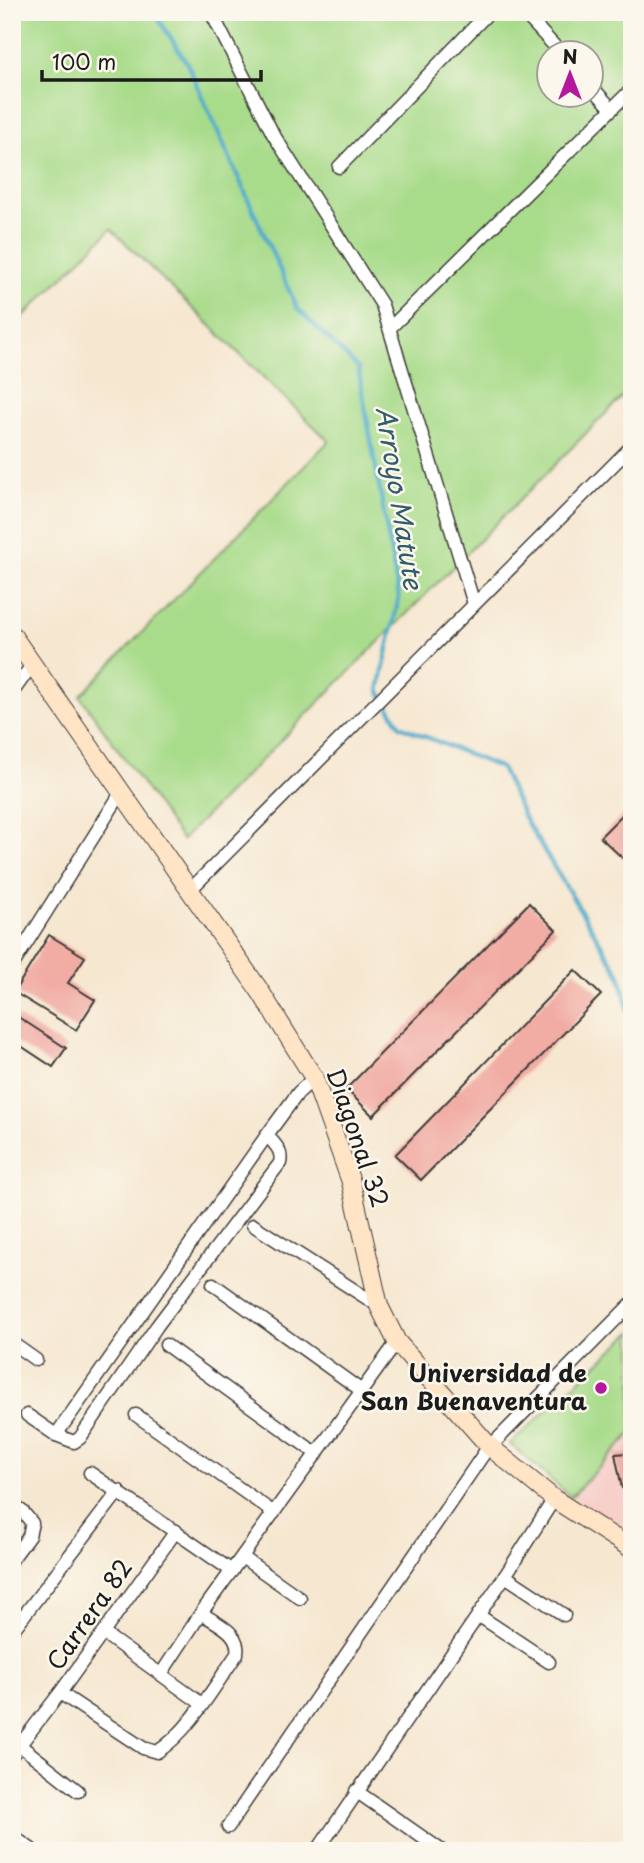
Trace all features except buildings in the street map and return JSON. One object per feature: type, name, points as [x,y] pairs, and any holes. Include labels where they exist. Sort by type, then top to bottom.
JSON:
[{"type":"street","points":[[211,12],[273,134],[382,305],[474,604]]},
{"type":"street","points":[[339,167],[489,12]]},
{"type":"street","points":[[523,12],[547,38]]},
{"type":"street","points":[[390,328],[632,89]]},
{"type":"street","points":[[606,102],[612,109]]},
{"type":"street","points":[[190,890],[632,446]]},
{"type":"street","name":"Diagonal 32","points":[[12,635],[260,991],[314,1078],[351,1182],[379,1306],[397,1342],[489,1446],[554,1499],[632,1549]]},
{"type":"street","points":[[12,693],[32,665]]},
{"type":"street","points":[[12,966],[121,793]]},
{"type":"street","points":[[56,1435],[267,1135],[298,1093],[314,1078]]},
{"type":"street","points":[[27,1415],[56,1435],[74,1442],[79,1438],[157,1326],[280,1163],[282,1156],[279,1149],[267,1135]]},
{"type":"street","points":[[253,1225],[379,1306]]},
{"type":"street","points":[[213,1284],[362,1391]]},
{"type":"street","points":[[228,1827],[489,1446],[632,1303]]},
{"type":"street","points":[[161,1674],[201,1614],[397,1342]]},
{"type":"street","points":[[12,1343],[36,1360]]},
{"type":"street","points":[[166,1345],[317,1454]]},
{"type":"street","points":[[136,1415],[274,1513]]},
{"type":"street","points":[[90,1473],[232,1571]]},
{"type":"street","points":[[12,1632],[119,1491]]},
{"type":"street","points":[[317,1851],[505,1576],[554,1499]]},
{"type":"street","points":[[12,1504],[32,1523],[29,1536],[12,1559]]},
{"type":"street","name":"Carrera 82","points":[[15,1746],[60,1693],[176,1531]]},
{"type":"street","points":[[242,1557],[300,1598]]},
{"type":"street","points":[[505,1576],[564,1615]]},
{"type":"street","points":[[60,1693],[143,1748],[157,1752],[170,1744],[237,1654],[239,1644],[234,1635],[201,1614]]},
{"type":"street","points":[[478,1615],[549,1662]]},
{"type":"street","points":[[103,1633],[202,1704]]},
{"type":"street","points":[[15,1746],[78,1791]]},
{"type":"street","points":[[356,1791],[442,1851]]},
{"type":"street","points":[[12,1836],[32,1850]]},
{"type":"shaded area","name":"Universidad de San Buenaventura","points":[[632,1332],[632,1539],[571,1497],[510,1444]]},
{"type":"green space","points":[[12,12],[632,12],[632,387],[182,840],[80,696],[329,441],[111,229],[12,328]]},
{"type":"green space","name":"Universidad de San Buenaventura","points":[[632,1332],[632,1433],[571,1497],[510,1444]]},
{"type":"waterway","name":"Arroyo Matute","points":[[154,12],[187,63],[297,308],[358,368],[399,597],[379,690],[400,726],[501,768],[526,821],[620,975],[632,1025]]},
{"type":"place","name":"Universidad de San Buenaventura","points":[[601,1388]]}]
